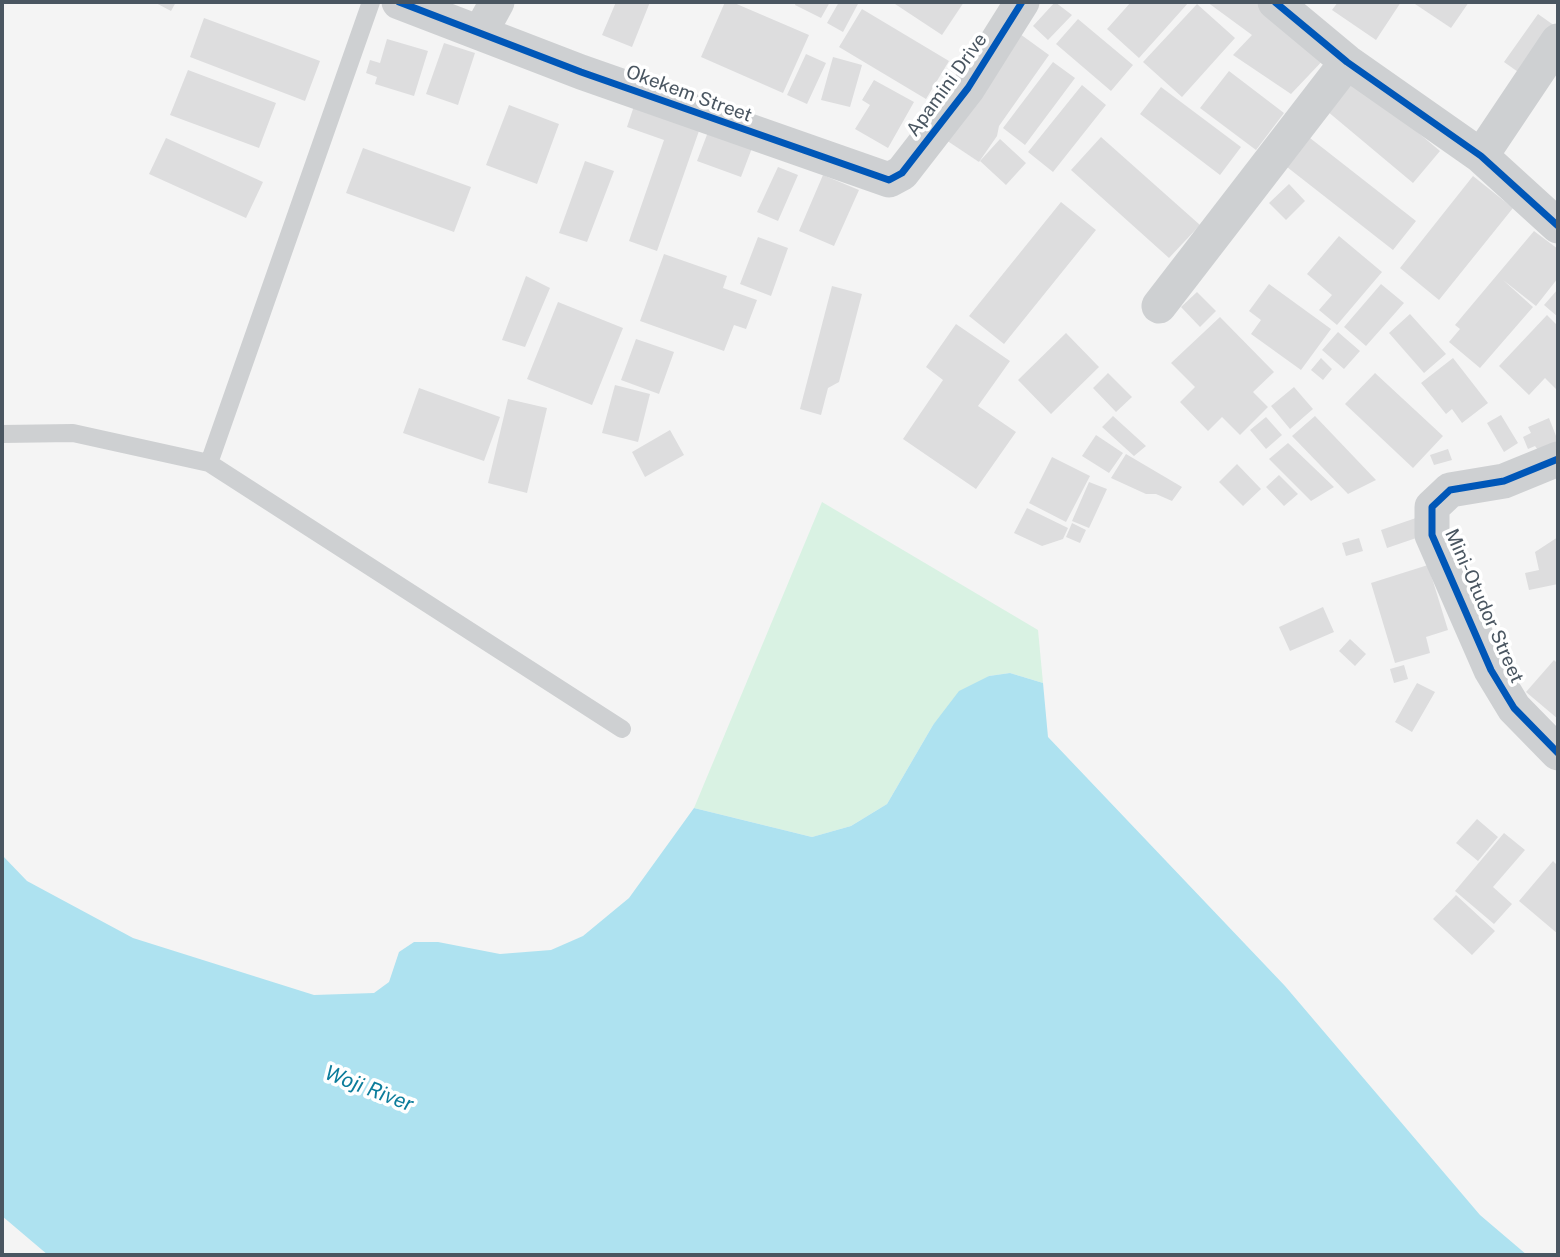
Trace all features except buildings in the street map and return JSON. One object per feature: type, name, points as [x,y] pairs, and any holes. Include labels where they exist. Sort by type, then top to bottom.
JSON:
[{"type":"street","name":"Okekem Street","points":[[399,2],[655,99],[889,180]]},
{"type":"street","points":[[480,33],[498,2]]},
{"type":"street","name":"Apamini Drive","points":[[889,180],[902,173],[968,88],[1022,2]]},
{"type":"street","points":[[1275,2],[1347,62],[1481,156],[1558,226]]},
{"type":"street","points":[[1481,156],[1558,41]]},
{"type":"street","points":[[1159,306],[1347,62]]},
{"type":"street","name":"Mini-Otudor Street","points":[[1558,459],[1504,481],[1450,489],[1432,506],[1433,535],[1491,670],[1514,708],[1558,753]]},
{"type":"lane","points":[[209,463],[371,2]]},
{"type":"lane","points":[[2,434],[73,433],[209,463],[622,729]]},
{"type":"green space","points":[[822,502],[1038,630],[1043,683],[1010,673],[989,676],[933,725],[887,804],[851,826],[812,837],[694,808]]},
{"type":"water","name":"Woji River","points":[[1010,673],[1043,683],[1048,737],[1285,986],[1480,1215],[1527,1255],[48,1255],[2,1216],[2,855],[27,881],[133,938],[314,995],[374,993],[389,982],[399,952],[414,942],[438,942],[500,954],[551,950],[583,936],[629,898],[694,808],[812,837],[851,826],[887,804],[933,725],[959,691],[989,676]]},
{"type":"cycle path","points":[[399,2],[581,72],[889,180],[902,173],[968,88],[1022,2]]},
{"type":"cycle path","points":[[1275,2],[1347,62],[1481,156],[1558,226]]},
{"type":"cycle path","points":[[1558,459],[1504,481],[1450,490],[1432,507],[1432,535],[1491,670],[1514,708],[1558,753]]}]
